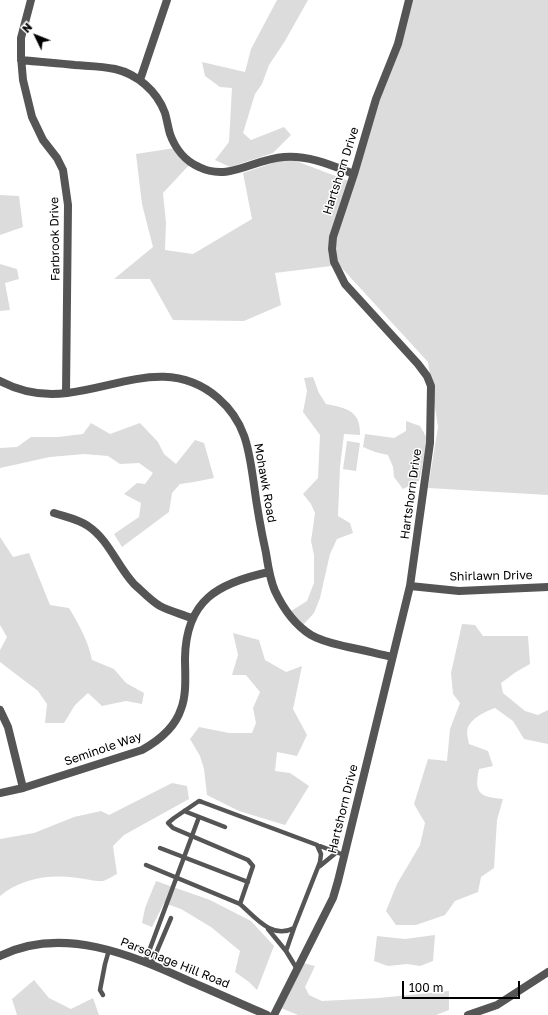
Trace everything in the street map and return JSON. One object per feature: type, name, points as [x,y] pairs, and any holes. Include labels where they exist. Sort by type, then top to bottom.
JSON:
[{"type":"street","name":"Farbrook Drive","points":[[31,0],[21,38],[23,80],[32,117],[43,140],[57,158],[63,170],[68,205],[66,393]]},
{"type":"street","points":[[140,80],[167,0]]},
{"type":"street","name":"Hartshorn Drive","points":[[274,1015],[333,898],[341,854],[410,586],[430,443],[432,386],[427,376],[418,364],[345,284],[334,262],[332,249],[333,237],[354,174],[376,99],[398,44],[409,0]]},
{"type":"street","points":[[21,60],[108,67],[123,71],[140,80],[153,92],[161,104],[174,144],[184,157],[199,167],[209,171],[221,173],[232,172],[262,161],[284,157],[296,157],[318,161],[354,174]]},
{"type":"street","name":"Mohawk Road","points":[[0,381],[13,388],[54,394],[66,393],[122,381],[163,377],[192,383],[209,392],[224,404],[236,419],[243,432],[248,446],[269,572],[274,591],[291,618],[311,635],[323,641],[392,657]]},
{"type":"street","points":[[54,513],[89,526],[99,535],[126,574],[147,596],[159,606],[192,618]]},
{"type":"street","name":"Seminole Way","points":[[0,794],[142,750],[156,743],[176,720],[181,709],[184,692],[185,641],[192,618],[201,604],[215,592],[242,579],[269,572]]},
{"type":"street","name":"Shirlawn Drive","points":[[410,586],[460,591],[548,587]]},
{"type":"street","points":[[0,710],[8,727],[23,788]]},
{"type":"street","name":"Parsonage Hill Road","points":[[0,956],[7,952],[28,946],[53,944],[88,945],[109,950],[148,963],[267,1015]]},
{"type":"street","points":[[468,1015],[486,1012],[548,972]]},
{"type":"lane","points":[[240,904],[253,866],[251,862],[173,828],[168,823],[195,803],[202,802],[341,854]]},
{"type":"lane","points":[[184,811],[225,827]]},
{"type":"lane","points":[[148,963],[176,877],[199,817]]},
{"type":"lane","points":[[286,951],[319,866],[321,857],[317,844]]},
{"type":"lane","points":[[160,848],[248,882]]},
{"type":"lane","points":[[319,866],[341,854]]},
{"type":"lane","points":[[146,865],[240,904],[268,929],[286,951],[297,969]]},
{"type":"lane","points":[[148,963],[171,918]]},
{"type":"lane","points":[[268,929],[286,931],[294,928]]},
{"type":"lane","points":[[103,995],[100,990],[109,950]]},
{"type":"shaded area","points":[[277,0],[308,0],[285,41],[269,65],[262,84],[255,94],[243,133],[251,140],[284,127],[291,135],[273,153],[230,167],[215,160],[229,142],[232,88],[220,87],[205,76],[202,62],[245,72],[251,49]]},
{"type":"shaded area","points":[[406,0],[548,0],[548,495],[428,488],[438,427],[428,362],[339,265],[275,273],[281,305],[244,321],[173,320],[150,279],[114,279],[153,247],[142,204],[136,154],[181,147],[192,162],[163,193],[166,223],[165,250],[193,254],[252,219],[243,173],[288,158],[354,183]]},
{"type":"shaded area","points":[[0,195],[19,196],[23,227],[0,235]]},
{"type":"shaded area","points":[[0,264],[17,269],[19,279],[5,283],[10,310],[0,311]]},
{"type":"shaded area","points":[[313,377],[319,393],[326,404],[346,409],[355,416],[360,427],[360,435],[344,434],[340,467],[338,516],[350,523],[353,533],[337,539],[330,554],[320,598],[314,613],[303,625],[291,611],[307,601],[314,583],[314,555],[311,541],[315,513],[311,504],[303,494],[318,478],[320,435],[303,412],[307,391],[304,378]]},
{"type":"shaded area","points":[[406,421],[420,426],[428,440],[419,481],[403,489],[394,477],[393,467],[388,455],[363,447],[365,434],[394,438],[406,431]]},
{"type":"shaded area","points":[[91,423],[110,434],[140,423],[158,442],[164,454],[176,464],[195,440],[204,443],[214,478],[180,484],[172,493],[169,512],[122,547],[114,534],[139,517],[141,503],[124,494],[137,483],[145,484],[153,473],[139,463],[120,464],[108,456],[84,454],[50,457],[0,468],[0,448],[17,447],[31,437],[58,437],[83,434]]},
{"type":"shaded area","points":[[347,441],[360,443],[356,471],[343,469]]},
{"type":"shaded area","points":[[0,537],[13,557],[29,553],[50,605],[69,608],[86,639],[92,660],[114,669],[126,683],[144,693],[142,704],[126,701],[102,706],[88,693],[75,705],[64,723],[45,723],[47,704],[38,691],[0,662],[0,650],[7,637],[0,625]]},
{"type":"shaded area","points":[[462,624],[475,625],[483,636],[528,636],[530,664],[501,683],[503,693],[525,711],[538,715],[548,710],[548,744],[524,739],[513,721],[495,708],[480,715],[470,724],[467,731],[469,744],[488,751],[493,766],[479,769],[477,784],[478,789],[488,797],[503,799],[497,820],[494,868],[481,877],[478,892],[455,901],[445,915],[416,925],[396,925],[386,911],[397,884],[420,845],[425,823],[414,804],[428,759],[447,761],[450,729],[460,703],[453,694],[451,673]]},
{"type":"shaded area","points":[[233,633],[259,640],[265,660],[286,672],[302,666],[293,709],[307,735],[297,756],[277,752],[275,771],[290,773],[309,786],[285,825],[239,811],[207,795],[204,769],[200,756],[190,739],[199,727],[229,733],[252,733],[256,723],[253,708],[260,692],[246,675],[232,675],[238,655]]},
{"type":"shaded area","points":[[172,783],[187,786],[189,799],[124,835],[113,846],[117,874],[103,881],[69,877],[41,878],[24,882],[0,896],[0,839],[34,833],[74,817],[101,811],[109,815]]},
{"type":"shaded area","points":[[156,881],[210,900],[251,921],[274,946],[257,990],[235,972],[240,951],[211,927],[181,909],[164,903],[152,927],[142,923],[145,908]]},
{"type":"shaded area","points":[[435,935],[433,961],[420,966],[407,964],[388,966],[374,961],[377,936],[405,939]]},
{"type":"shaded area","points":[[303,963],[315,966],[305,987],[309,995],[322,1001],[379,998],[449,991],[449,1010],[436,1015],[298,1015],[281,1008]]},
{"type":"shaded area","points":[[34,980],[49,998],[71,1009],[93,998],[99,1015],[17,1015],[12,999]]}]
